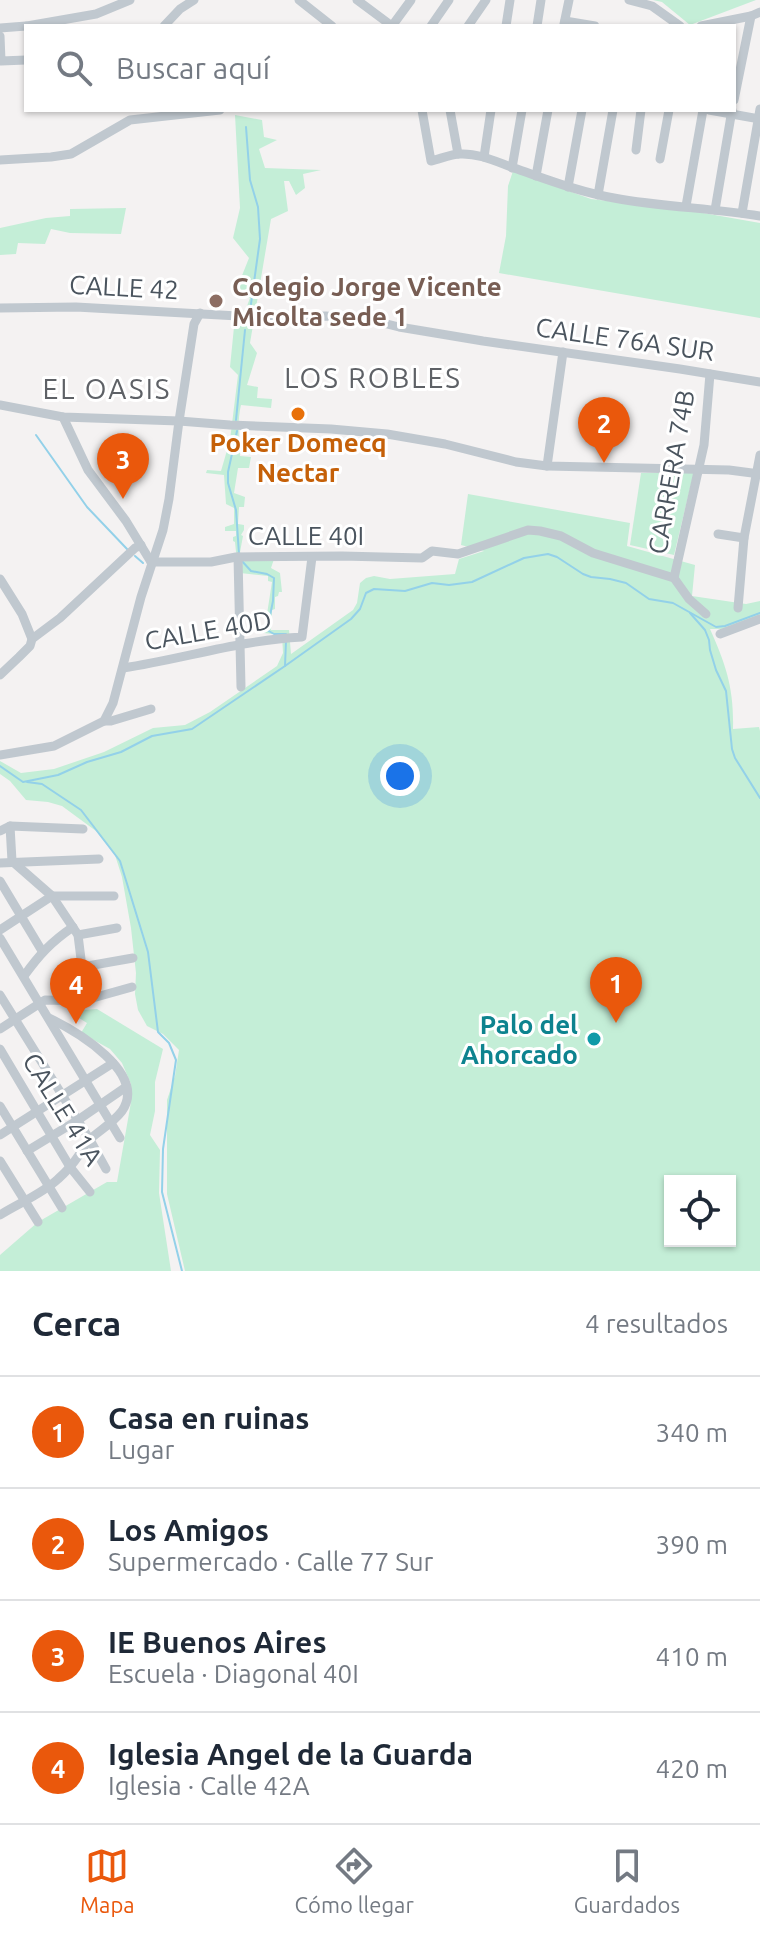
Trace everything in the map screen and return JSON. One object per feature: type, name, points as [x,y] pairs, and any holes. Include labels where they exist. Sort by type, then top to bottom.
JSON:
[{"type":"street","points":[[43,24],[96,14],[130,0]]},
{"type":"street","points":[[166,24],[194,0]]},
{"type":"street","points":[[299,0],[329,24]]},
{"type":"street","points":[[357,0],[389,24]]},
{"type":"street","points":[[393,24],[411,0]]},
{"type":"street","points":[[432,24],[449,0]]},
{"type":"street","points":[[469,24],[486,0]]},
{"type":"street","points":[[506,24],[510,0]]},
{"type":"street","points":[[537,24],[541,0]]},
{"type":"street","points":[[565,24],[569,0]]},
{"type":"street","points":[[629,0],[652,6],[677,24]]},
{"type":"street","points":[[717,24],[755,14],[736,92]]},
{"type":"street","points":[[0,28],[24,26]]},
{"type":"street","points":[[0,36],[1,61],[24,60]]},
{"type":"street","points":[[0,160],[71,154],[130,120],[202,112]]},
{"type":"street","points":[[422,112],[431,161],[458,154],[484,157],[598,195],[646,204],[760,216]]},
{"type":"street","points":[[450,112],[458,154]]},
{"type":"street","points":[[484,157],[491,112]]},
{"type":"street","points":[[512,168],[522,112]]},
{"type":"street","points":[[536,176],[548,112]]},
{"type":"street","points":[[568,187],[582,112]]},
{"type":"street","points":[[598,195],[613,112]]},
{"type":"street","points":[[636,150],[641,112]]},
{"type":"street","points":[[660,159],[669,112]]},
{"type":"street","points":[[686,206],[703,112]]},
{"type":"street","points":[[715,210],[732,112],[759,115],[756,154],[747,180],[742,213]]},
{"type":"street","points":[[747,180],[760,182]]},
{"type":"street","name":"CALLE 42","points":[[0,308],[49,306],[258,317],[326,316],[371,320],[483,341]]},
{"type":"street","points":[[104,721],[113,703],[151,562],[163,530],[194,324],[200,313]]},
{"type":"street","name":"CALLE 76A SUR","points":[[483,341],[760,382]]},
{"type":"street","points":[[547,466],[563,352]]},
{"type":"street","name":"CARRERA 74B","points":[[674,578],[704,445],[710,374]]},
{"type":"street","points":[[0,405],[63,417],[387,434],[547,466],[729,470],[759,474]]},
{"type":"street","points":[[63,417],[88,470],[134,550],[151,562]]},
{"type":"street","points":[[738,608],[744,538],[759,474],[760,455]]},
{"type":"street","name":"CALLE 40I","points":[[151,562],[211,562],[242,557],[422,558],[432,551],[458,554],[528,530],[561,536],[593,553],[674,578]]},
{"type":"street","points":[[718,534],[744,538]]},
{"type":"street","points":[[0,675],[30,646],[32,639],[60,618],[134,550]]},
{"type":"street","points":[[241,687],[242,557]]},
{"type":"street","name":"CALLE 40D","points":[[123,668],[241,644],[302,637],[312,557]]},
{"type":"street","points":[[674,578],[689,599],[706,614]]},
{"type":"street","points":[[0,579],[22,614],[32,639]]},
{"type":"street","points":[[720,634],[760,619]]},
{"type":"street","points":[[0,755],[54,746],[104,721],[151,709]]},
{"type":"street","points":[[83,829],[5,828],[12,861],[52,896],[75,931],[82,967],[93,997]]},
{"type":"street","points":[[0,863],[99,859]]},
{"type":"street","points":[[0,881],[42,951]]},
{"type":"street","points":[[0,930],[52,896],[114,896]]},
{"type":"street","points":[[24,976],[53,940],[75,931],[117,928]]},
{"type":"street","points":[[0,938],[120,1138]]},
{"type":"street","points":[[82,967],[133,958]]},
{"type":"street","points":[[0,1029],[40,1003],[52,999],[82,1001],[132,987]]},
{"type":"street","points":[[0,995],[106,1169]]},
{"type":"street","points":[[0,1215],[48,1186],[70,1167],[90,1140],[123,1110],[127,1098],[120,1072],[98,1047],[49,1018]]},
{"type":"street","name":"CALLE 41A","points":[[0,1049],[70,1167],[90,1192]]},
{"type":"street","points":[[0,1135],[113,1063]]},
{"type":"street","points":[[27,1151],[126,1087]]},
{"type":"street","points":[[0,1106],[62,1208]]},
{"type":"street","points":[[0,1161],[38,1222]]},
{"type":"green space","points":[[653,0],[756,0],[693,24],[662,2]]},
{"type":"green space","points":[[235,115],[262,120],[264,137],[277,140],[259,149],[265,168],[321,170],[303,174],[305,188],[296,195],[289,181],[284,181],[288,211],[271,219],[250,343],[257,353],[247,385],[258,387],[257,398],[272,399],[271,408],[241,405],[240,456],[251,457],[249,468],[238,468],[234,493],[245,497],[244,507],[239,507],[238,524],[244,525],[240,552],[243,558],[274,559],[271,568],[280,573],[282,592],[275,597],[271,630],[289,630],[291,654],[353,610],[360,583],[366,578],[455,574],[459,559],[484,551],[461,545],[468,494],[630,523],[627,546],[695,565],[692,596],[746,604],[760,601],[760,615],[722,629],[710,629],[728,677],[733,729],[759,727],[760,731],[760,1271],[185,1271],[167,1194],[167,1100],[179,1050],[163,1034],[147,1026],[138,1010],[131,928],[115,855],[96,831],[62,806],[26,800],[0,774],[0,761],[21,773],[54,769],[104,752],[153,728],[185,725],[210,712],[277,666],[283,653],[282,635],[264,633],[272,582],[268,581],[268,576],[240,573],[240,558],[233,541],[236,531],[225,531],[225,527],[234,524],[234,508],[226,504],[224,475],[206,473],[207,470],[221,471],[230,440],[238,375],[230,367],[234,327],[241,322],[250,298],[235,293],[249,258],[233,238],[240,208]]},
{"type":"green space","points":[[513,171],[591,199],[760,223],[760,318],[499,273],[506,236],[508,186]]},
{"type":"green space","points":[[126,208],[121,234],[70,233],[51,229],[45,244],[18,243],[16,254],[0,255],[0,228],[70,216],[70,209]]},
{"type":"green space","points":[[694,472],[674,555],[630,545],[641,473]]},
{"type":"green space","points":[[97,1009],[163,1049],[155,1082],[155,1111],[150,1135],[160,1150],[159,1193],[171,1271],[0,1271],[0,1255],[38,1222],[107,1182],[117,1182],[131,1102],[131,1084],[122,1063],[110,1049],[81,1033],[87,1023],[68,1011]]},
{"type":"waterway","points":[[246,127],[250,180],[258,207],[260,239],[251,304]]},
{"type":"waterway","points":[[236,420],[245,330]]},
{"type":"waterway","points":[[237,431],[228,483],[236,510],[239,554]]},
{"type":"waterway","points":[[36,435],[87,507],[127,549]]},
{"type":"waterway","points":[[0,766],[23,782],[58,775],[121,752],[152,736],[192,729],[351,619],[360,609],[366,593],[374,589],[405,591],[432,583],[449,585],[472,582],[524,558],[548,554],[557,557],[583,574],[626,583],[649,599],[673,603],[716,627],[760,613]]},
{"type":"waterway","points":[[135,556],[143,563]]},
{"type":"waterway","points":[[241,560],[251,571],[274,578],[267,630],[274,634],[286,634]]},
{"type":"waterway","points":[[690,613],[705,630],[716,670],[726,691],[735,758],[760,798]]},
{"type":"waterway","points":[[285,666],[286,641]]},
{"type":"waterway","points":[[27,782],[42,784],[81,810],[120,861],[148,952],[158,1032],[169,1043],[176,1060],[163,1149],[162,1192],[182,1271]]},
{"type":"place","name":"Colegio Jorge Vicente Micolta sede 1","points":[[216,301]]},
{"type":"place","name":"Poker Domecq Nectar","points":[[298,414]]},
{"type":"place","name":"Los Amigos","points":[[604,463]]},
{"type":"place","name":"IE Buenos Aires","points":[[123,499]]},
{"type":"place","name":"Casa en ruinas","points":[[616,1023]]},
{"type":"place","name":"Iglesia Angel de la Guarda","points":[[76,1024]]},
{"type":"place","name":"Palo del Ahorcado","points":[[594,1039]]},
{"type":"district","name":"LOS ROBLES","points":[[373,377]]},
{"type":"district","name":"EL OASIS","points":[[107,388]]}]
